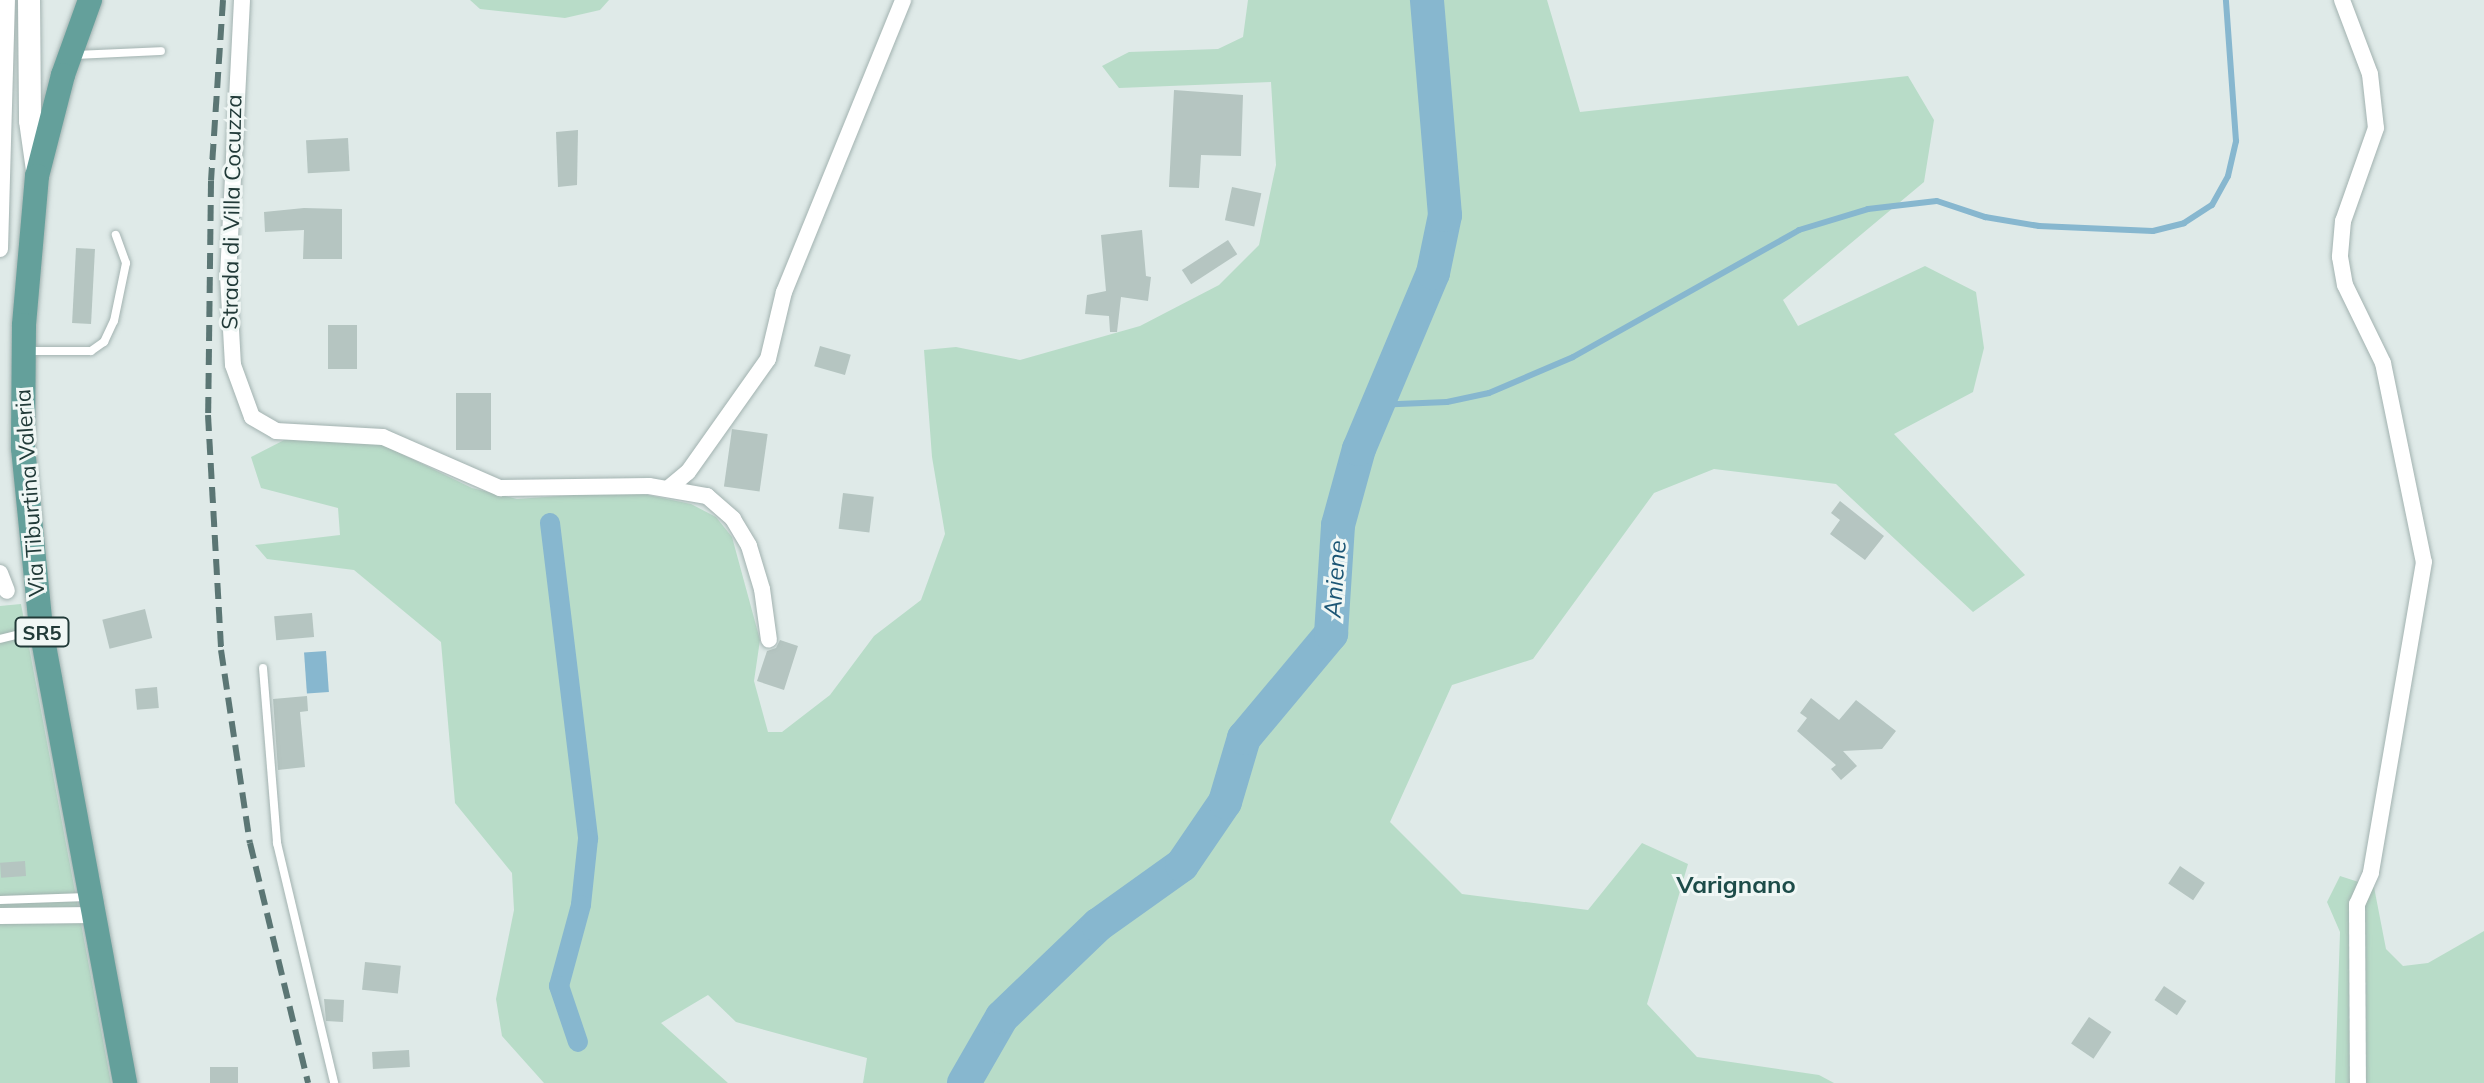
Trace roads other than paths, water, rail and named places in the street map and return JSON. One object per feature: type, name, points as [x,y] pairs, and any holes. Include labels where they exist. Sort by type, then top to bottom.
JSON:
[{"type":"main road","name":"Via Tiburtina Valeria","points":[[90,0],[70,56],[37,176],[22,351],[25,494],[41,629],[125,1083]]},
{"type":"street","points":[[0,249],[7,0]]},
{"type":"street","points":[[29,0],[30,121],[37,176]]},
{"type":"street","name":"Strada di Villa Cocuzza","points":[[242,0],[228,276],[233,365],[252,417],[276,431],[383,437],[500,488],[670,487],[707,496],[739,527],[757,569],[769,640]]},
{"type":"street","points":[[670,487],[688,472],[768,359],[784,292],[903,0]]},
{"type":"street","points":[[2342,0],[2370,74],[2376,128],[2343,221],[2340,257],[2345,285],[2383,363],[2424,562],[2371,873],[2357,904],[2358,1083]]},
{"type":"street","points":[[0,573],[7,591]]},
{"type":"street","points":[[0,916],[92,906]]},
{"type":"lane","points":[[70,56],[161,51]]},
{"type":"lane","points":[[22,351],[91,351],[104,342],[114,321],[126,263],[116,235]]},
{"type":"lane","points":[[0,639],[41,629]]},
{"type":"lane","points":[[263,668],[277,843],[334,1083]]},
{"type":"lane","points":[[0,900],[92,906]]},
{"type":"water","points":[[326,651],[329,692],[307,693],[304,653]]},
{"type":"waterway","name":"Aniene","points":[[964,1083],[1002,1017],[1098,925],[1182,865],[1225,802],[1244,738],[1331,634],[1338,525],[1359,449],[1433,273],[1445,215],[1427,0]]},
{"type":"waterway","points":[[1374,405],[1447,402],[1489,393],[1573,357],[1799,230],[1868,209],[1937,201],[1985,217],[2039,226],[2153,231],[2184,223],[2212,205],[2228,176],[2236,141],[2226,0]]},
{"type":"waterway","points":[[550,523],[588,839],[581,905],[559,986],[578,1042]]},
{"type":"railway","points":[[223,0],[211,181],[208,415],[221,650],[250,843],[308,1083]]},
{"type":"district","name":"Varignano","points":[[1736,885]]}]
